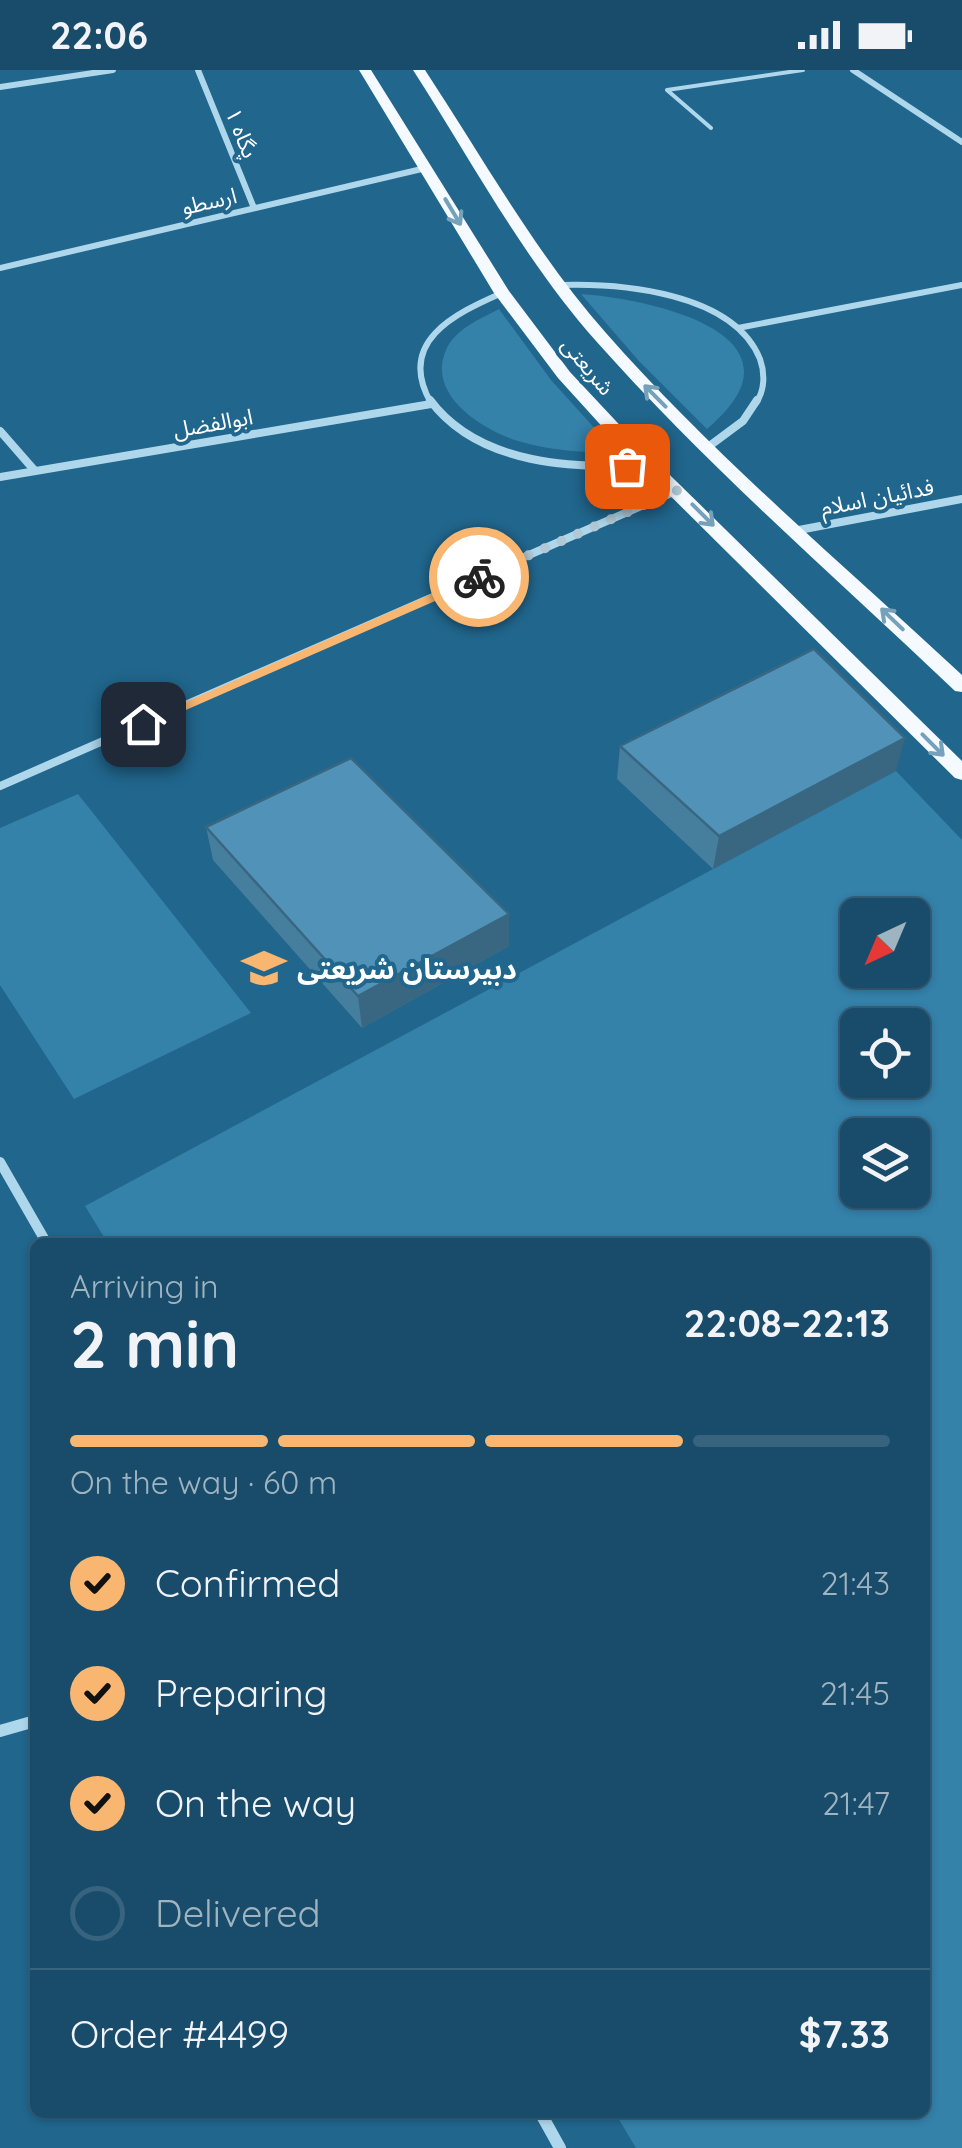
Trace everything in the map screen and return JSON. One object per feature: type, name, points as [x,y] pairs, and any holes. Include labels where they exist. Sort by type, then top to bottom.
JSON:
[{"type":"main road","name":"شریعتی","points":[[365,70],[502,293],[564,376],[962,773]]},
{"type":"main road","name":"شریعتی","points":[[419,70],[559,284],[625,364],[962,686]]},
{"type":"street","points":[[0,87],[114,70]]},
{"type":"street","name":"پگاه ۱","points":[[198,70],[254,208]]},
{"type":"street","points":[[853,70],[962,142]]},
{"type":"street","name":"ارسطو","points":[[0,268],[426,168]]},
{"type":"street","points":[[559,284],[643,288],[680,298],[738,328],[756,348],[766,371],[764,396],[752,415],[708,447]]},
{"type":"street","points":[[738,328],[962,285]]},
{"type":"street","points":[[502,293],[441,326],[426,344],[421,363],[423,385],[431,404],[472,437],[530,459],[586,466],[650,465]]},
{"type":"street","name":"ابوالفضل","points":[[0,477],[431,404]]},
{"type":"street","points":[[0,431],[35,471]]},
{"type":"street","points":[[0,786],[678,490]]},
{"type":"street","name":"فدائیان اسلام","points":[[799,530],[962,498]]},
{"type":"street","points":[[0,1162],[44,1238]]},
{"type":"street","points":[[0,1731],[30,1722]]},
{"type":"street","points":[[543,2118],[560,2148]]},
{"type":"lane","points":[[712,128],[667,90],[803,70]]},
{"type":"shaded area","points":[[581,294],[647,304],[713,328],[735,347],[744,369],[736,397],[707,429],[638,360]]},
{"type":"shaded area","points":[[499,309],[551,380],[617,453],[555,449],[518,441],[475,419],[451,396],[442,366],[446,350],[469,325]]},
{"type":"shaded area","points":[[896,771],[962,840],[962,2148],[636,2148],[618,2118],[930,2118],[930,1238],[105,1238],[85,1206]]},
{"type":"shaded area","points":[[78,794],[251,1013],[74,1099],[0,985],[0,828]]},
{"type":"building","points":[[814,649],[905,738],[719,836],[620,746]]},
{"type":"building","points":[[351,758],[509,914],[358,996],[206,827]]},
{"type":"way so far","points":[[479,577],[678,490],[650,465],[627,466]]},
{"type":"place","name":"دبیرستان شریعتی","points":[[264,968]]},
{"type":"route","points":[[143,724],[479,577]]}]
